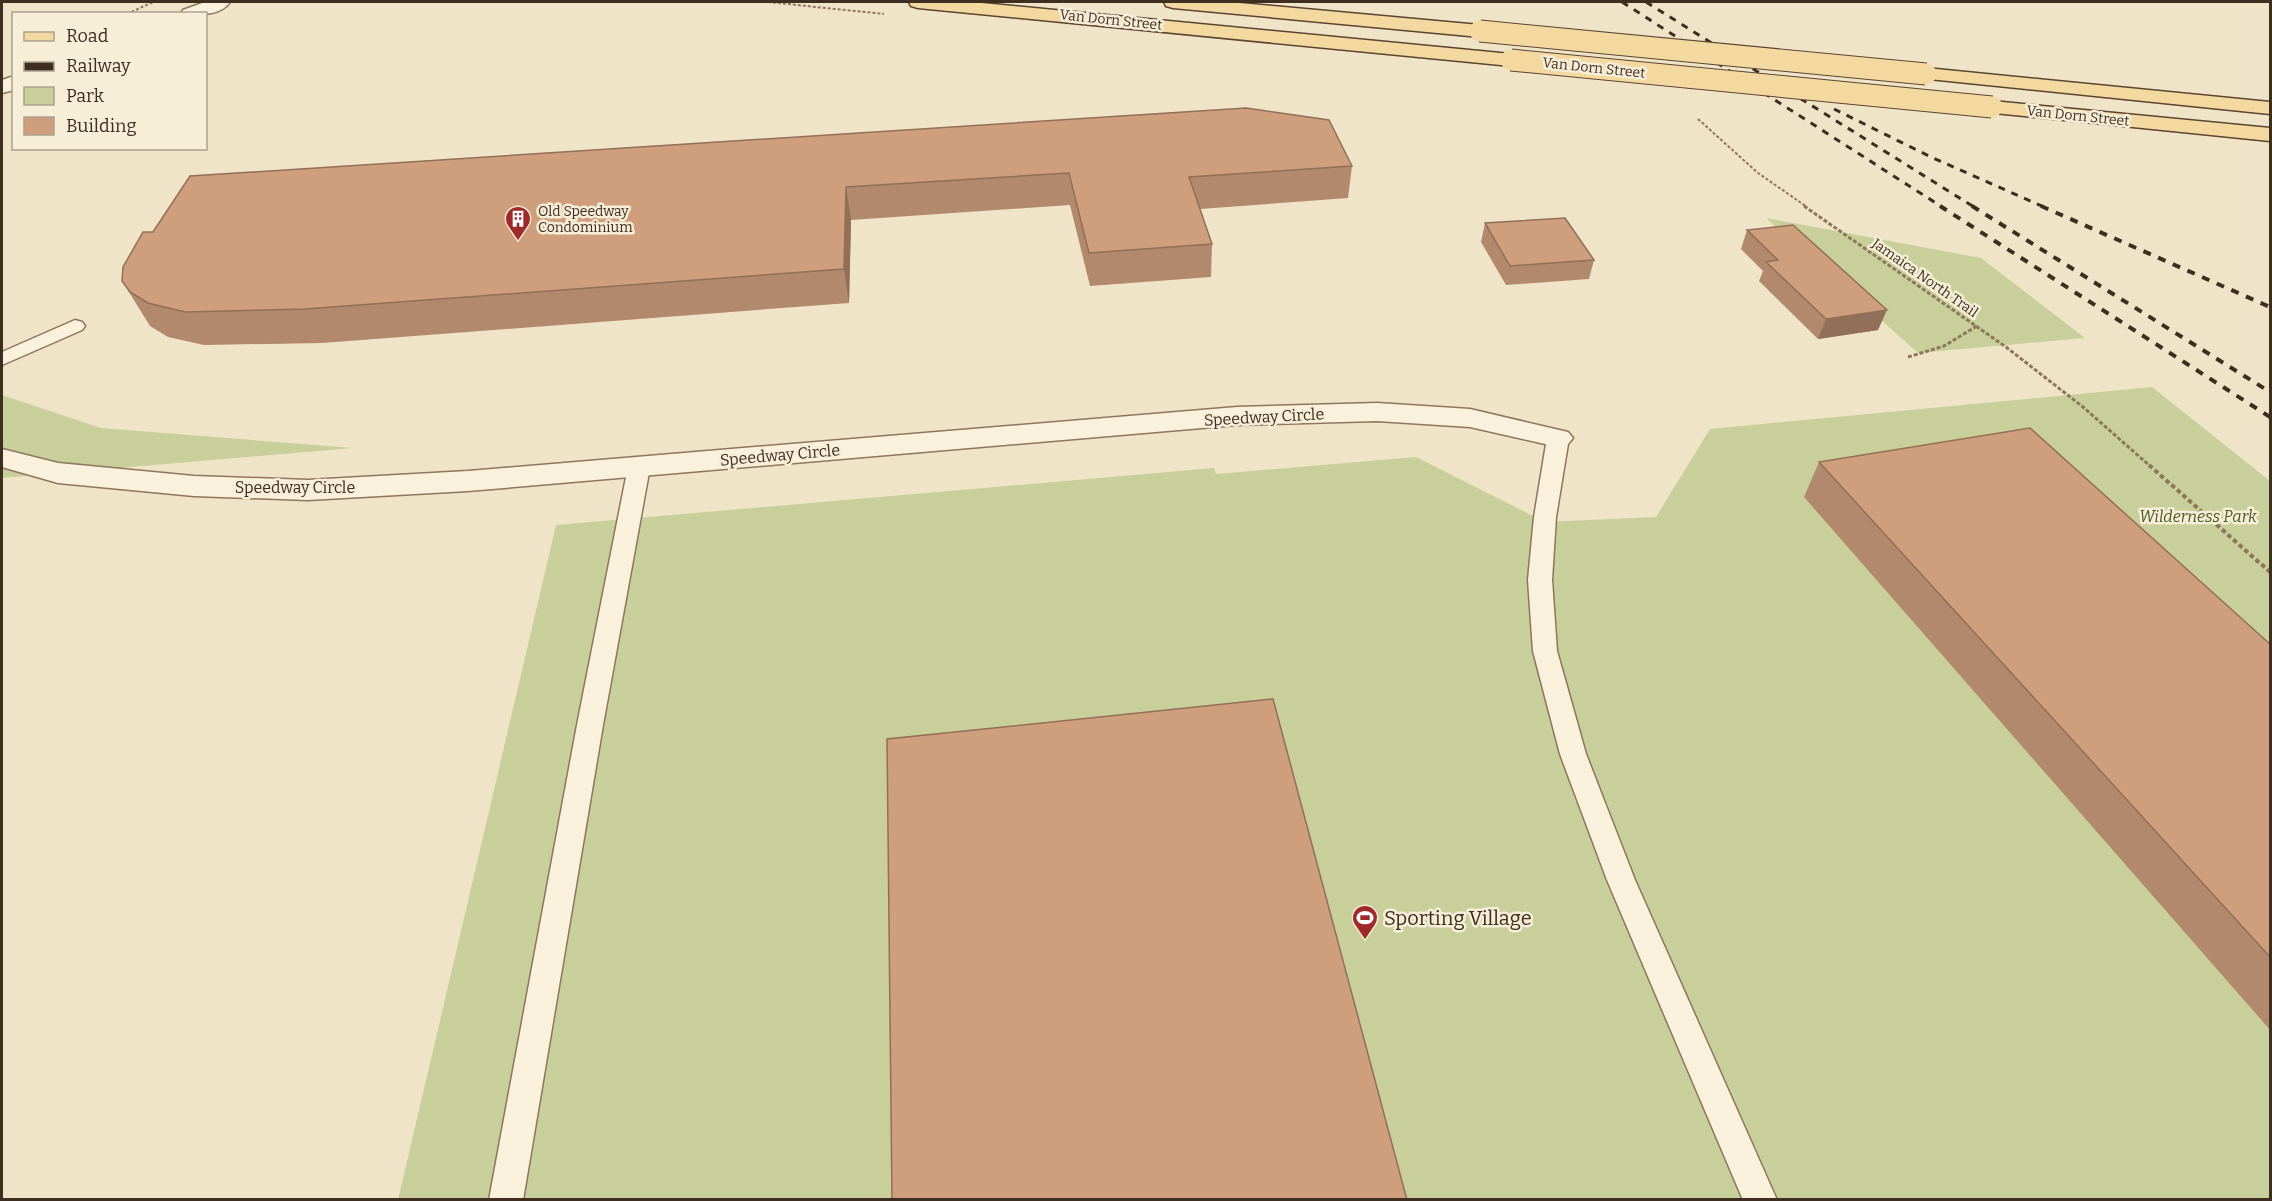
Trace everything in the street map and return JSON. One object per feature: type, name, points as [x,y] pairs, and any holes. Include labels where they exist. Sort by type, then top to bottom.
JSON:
[{"type":"main road","name":"Van Dorn Street","points":[[918,2],[2271,135]]},
{"type":"main road","name":"Van Dorn Street","points":[[1173,2],[2271,108]]},
{"type":"street","points":[[195,12],[221,2]]},
{"type":"street","name":"Speedway Circle","points":[[2,458],[58,472],[195,486],[308,490],[468,481],[1237,416],[1377,412],[1470,418],[1558,438]]},
{"type":"lane","points":[[2,359],[75,326]]},
{"type":"lane","points":[[1558,438],[1545,517],[1540,580],[1545,651],[1570,743],[1621,880],[1760,1200]]},
{"type":"lane","points":[[506,1200],[590,725],[639,467]]},
{"type":"path","points":[[131,12],[153,2]]},
{"type":"path","name":"Jamaica North Trail","points":[[1693,114],[1758,173],[1977,326],[2083,407],[2271,572]]},
{"type":"path","points":[[1908,357],[1944,348],[1977,326]]},
{"type":"green space","points":[[1766,218],[1981,258],[2085,338],[1918,353]]},
{"type":"green space","name":"Sporting Village","points":[[2152,387],[2270,481],[2270,1199],[398,1200],[556,525],[1214,468],[1216,474],[1416,457],[1545,522],[1656,517],[1710,429]]},
{"type":"green space","points":[[2,395],[101,428],[353,448],[2,478]]},
{"type":"building","name":"Old Speedway Condominium","points":[[1246,108],[1329,120],[1352,166],[1189,177],[1212,244],[1089,253],[1069,173],[846,187],[844,269],[305,309],[185,312],[148,303],[130,292],[122,281],[123,267],[143,232],[153,232],[190,176]]},
{"type":"building","points":[[1565,218],[1594,260],[1510,266],[1485,223]]},
{"type":"building","points":[[1793,225],[1887,310],[1826,319],[1766,262],[1778,260],[1747,230]]},
{"type":"building","points":[[2030,428],[2271,645],[2271,958],[1819,462]]},
{"type":"building","points":[[1273,699],[1407,1200],[892,1200],[887,739]]},
{"type":"railway","points":[[1622,2],[1942,207]]},
{"type":"railway","points":[[1646,2],[1974,207]]},
{"type":"railway","points":[[1834,109],[1931,157],[2044,207]]},
{"type":"railway","points":[[1940,206],[2270,417]]},
{"type":"railway","points":[[1972,206],[2270,392]]},
{"type":"railway","points":[[2041,206],[2270,307]]},
{"type":"place","name":"Old Speedway Condominium","points":[[518,242]]},
{"type":"place","name":"Sporting Village","points":[[1365,941]]},
{"type":"park label","name":"Wilderness Park","points":[[2198,516]]}]
